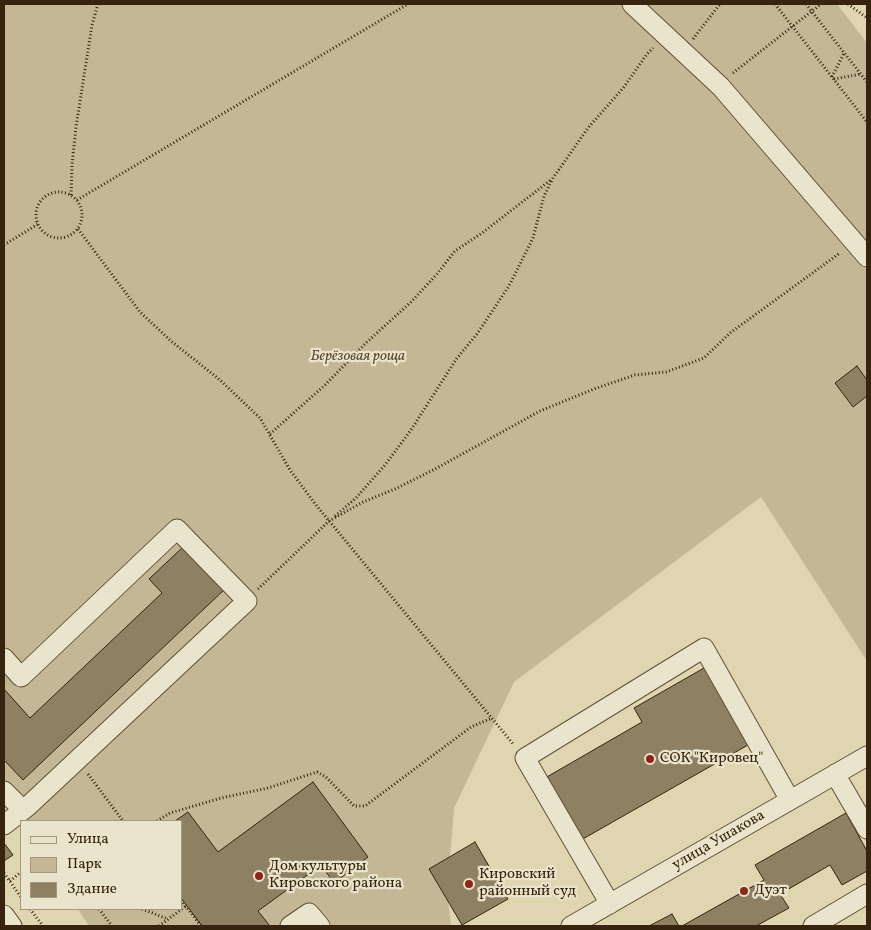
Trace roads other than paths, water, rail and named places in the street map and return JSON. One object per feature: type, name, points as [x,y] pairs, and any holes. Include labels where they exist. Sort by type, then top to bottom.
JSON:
[{"type":"street","points":[[632,4],[719,84],[867,257]]},
{"type":"street","points":[[4,658],[21,677],[177,529],[247,601],[23,810],[4,825]]},
{"type":"street","points":[[610,904],[525,758],[704,648],[790,800]]},
{"type":"street","name":"улица Ушакова","points":[[571,926],[867,756]]},
{"type":"street","points":[[836,774],[867,829]]},
{"type":"street","points":[[4,791],[23,810]]},
{"type":"street","points":[[813,926],[867,894]]},
{"type":"street","points":[[290,926],[309,913],[320,926]]},
{"type":"street","points":[[4,915],[12,926]]},
{"type":"tunnel","points":[[4,680],[15,669]]},
{"type":"place","name":"СОК \"Кировец\"","points":[[650,759]]},
{"type":"place","name":"Дом культуры Кировского района","points":[[259,876]]},
{"type":"place","name":"Кировский районный суд","points":[[469,884]]},
{"type":"place","name":"Дуэт","points":[[744,891]]},
{"type":"park label","name":"Берёзовая роща","points":[[358,357]]}]
